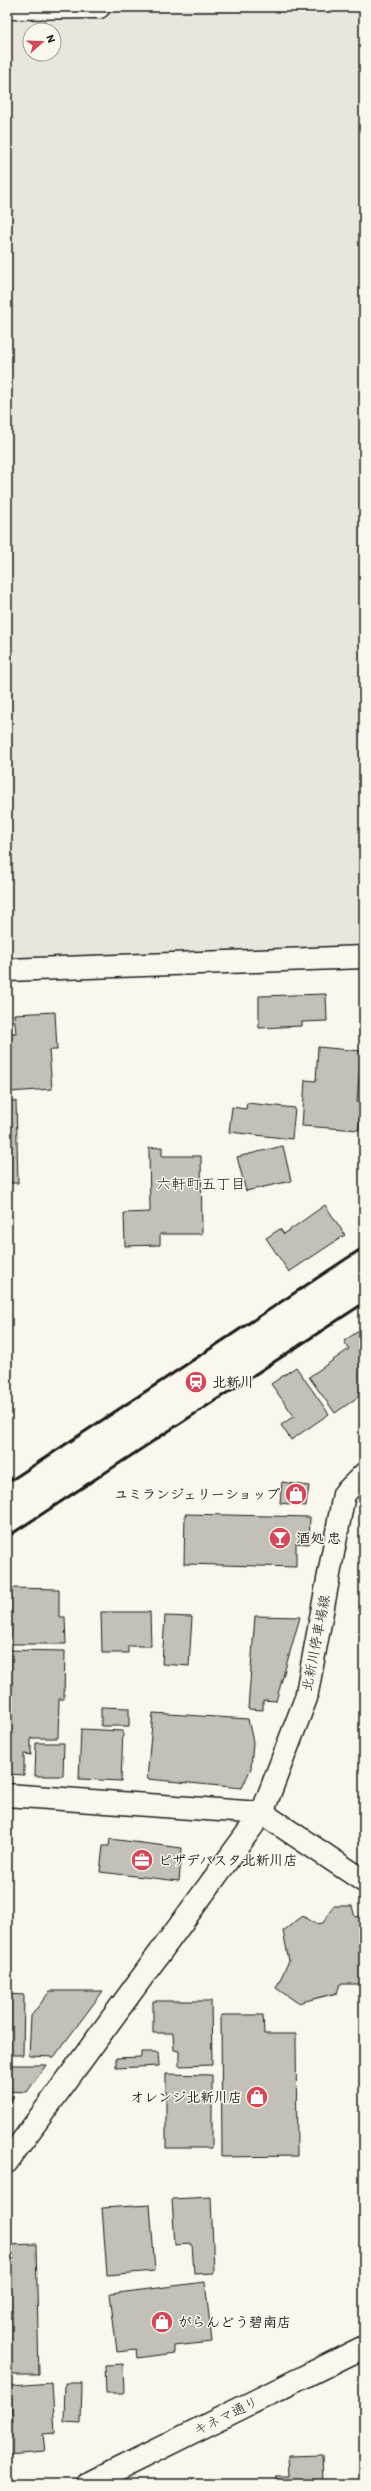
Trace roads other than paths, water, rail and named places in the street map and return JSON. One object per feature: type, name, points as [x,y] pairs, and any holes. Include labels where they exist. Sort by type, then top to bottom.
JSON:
[{"type":"street","points":[[7,8],[99,7]]},
{"type":"street","points":[[7,970],[364,957]]},
{"type":"street","name":"北新川停車場線","points":[[7,2162],[262,1813],[306,1698],[344,1494],[364,1474]]},
{"type":"street","points":[[7,1795],[262,1813],[364,1881]]},
{"type":"street","name":"キネマ通り","points":[[88,2484],[364,2347]]},
{"type":"railway","points":[[7,1483],[364,1247]]},
{"type":"railway","points":[[7,1537],[364,1303]]},
{"type":"place","name":"北新川","points":[[196,1382]]},
{"type":"place","name":"ユミランジェリーショップ","points":[[296,1494]]},
{"type":"place","name":"酒処 忠","points":[[280,1538]]},
{"type":"place","name":"ピザデパスタ北新川店","points":[[142,1860]]},
{"type":"place","name":"オレンジ北新川店","points":[[257,2097]]},
{"type":"place","name":"がらんどう碧南店","points":[[162,2322]]},
{"type":"district","name":"六軒町五丁目","points":[[201,1184]]}]
